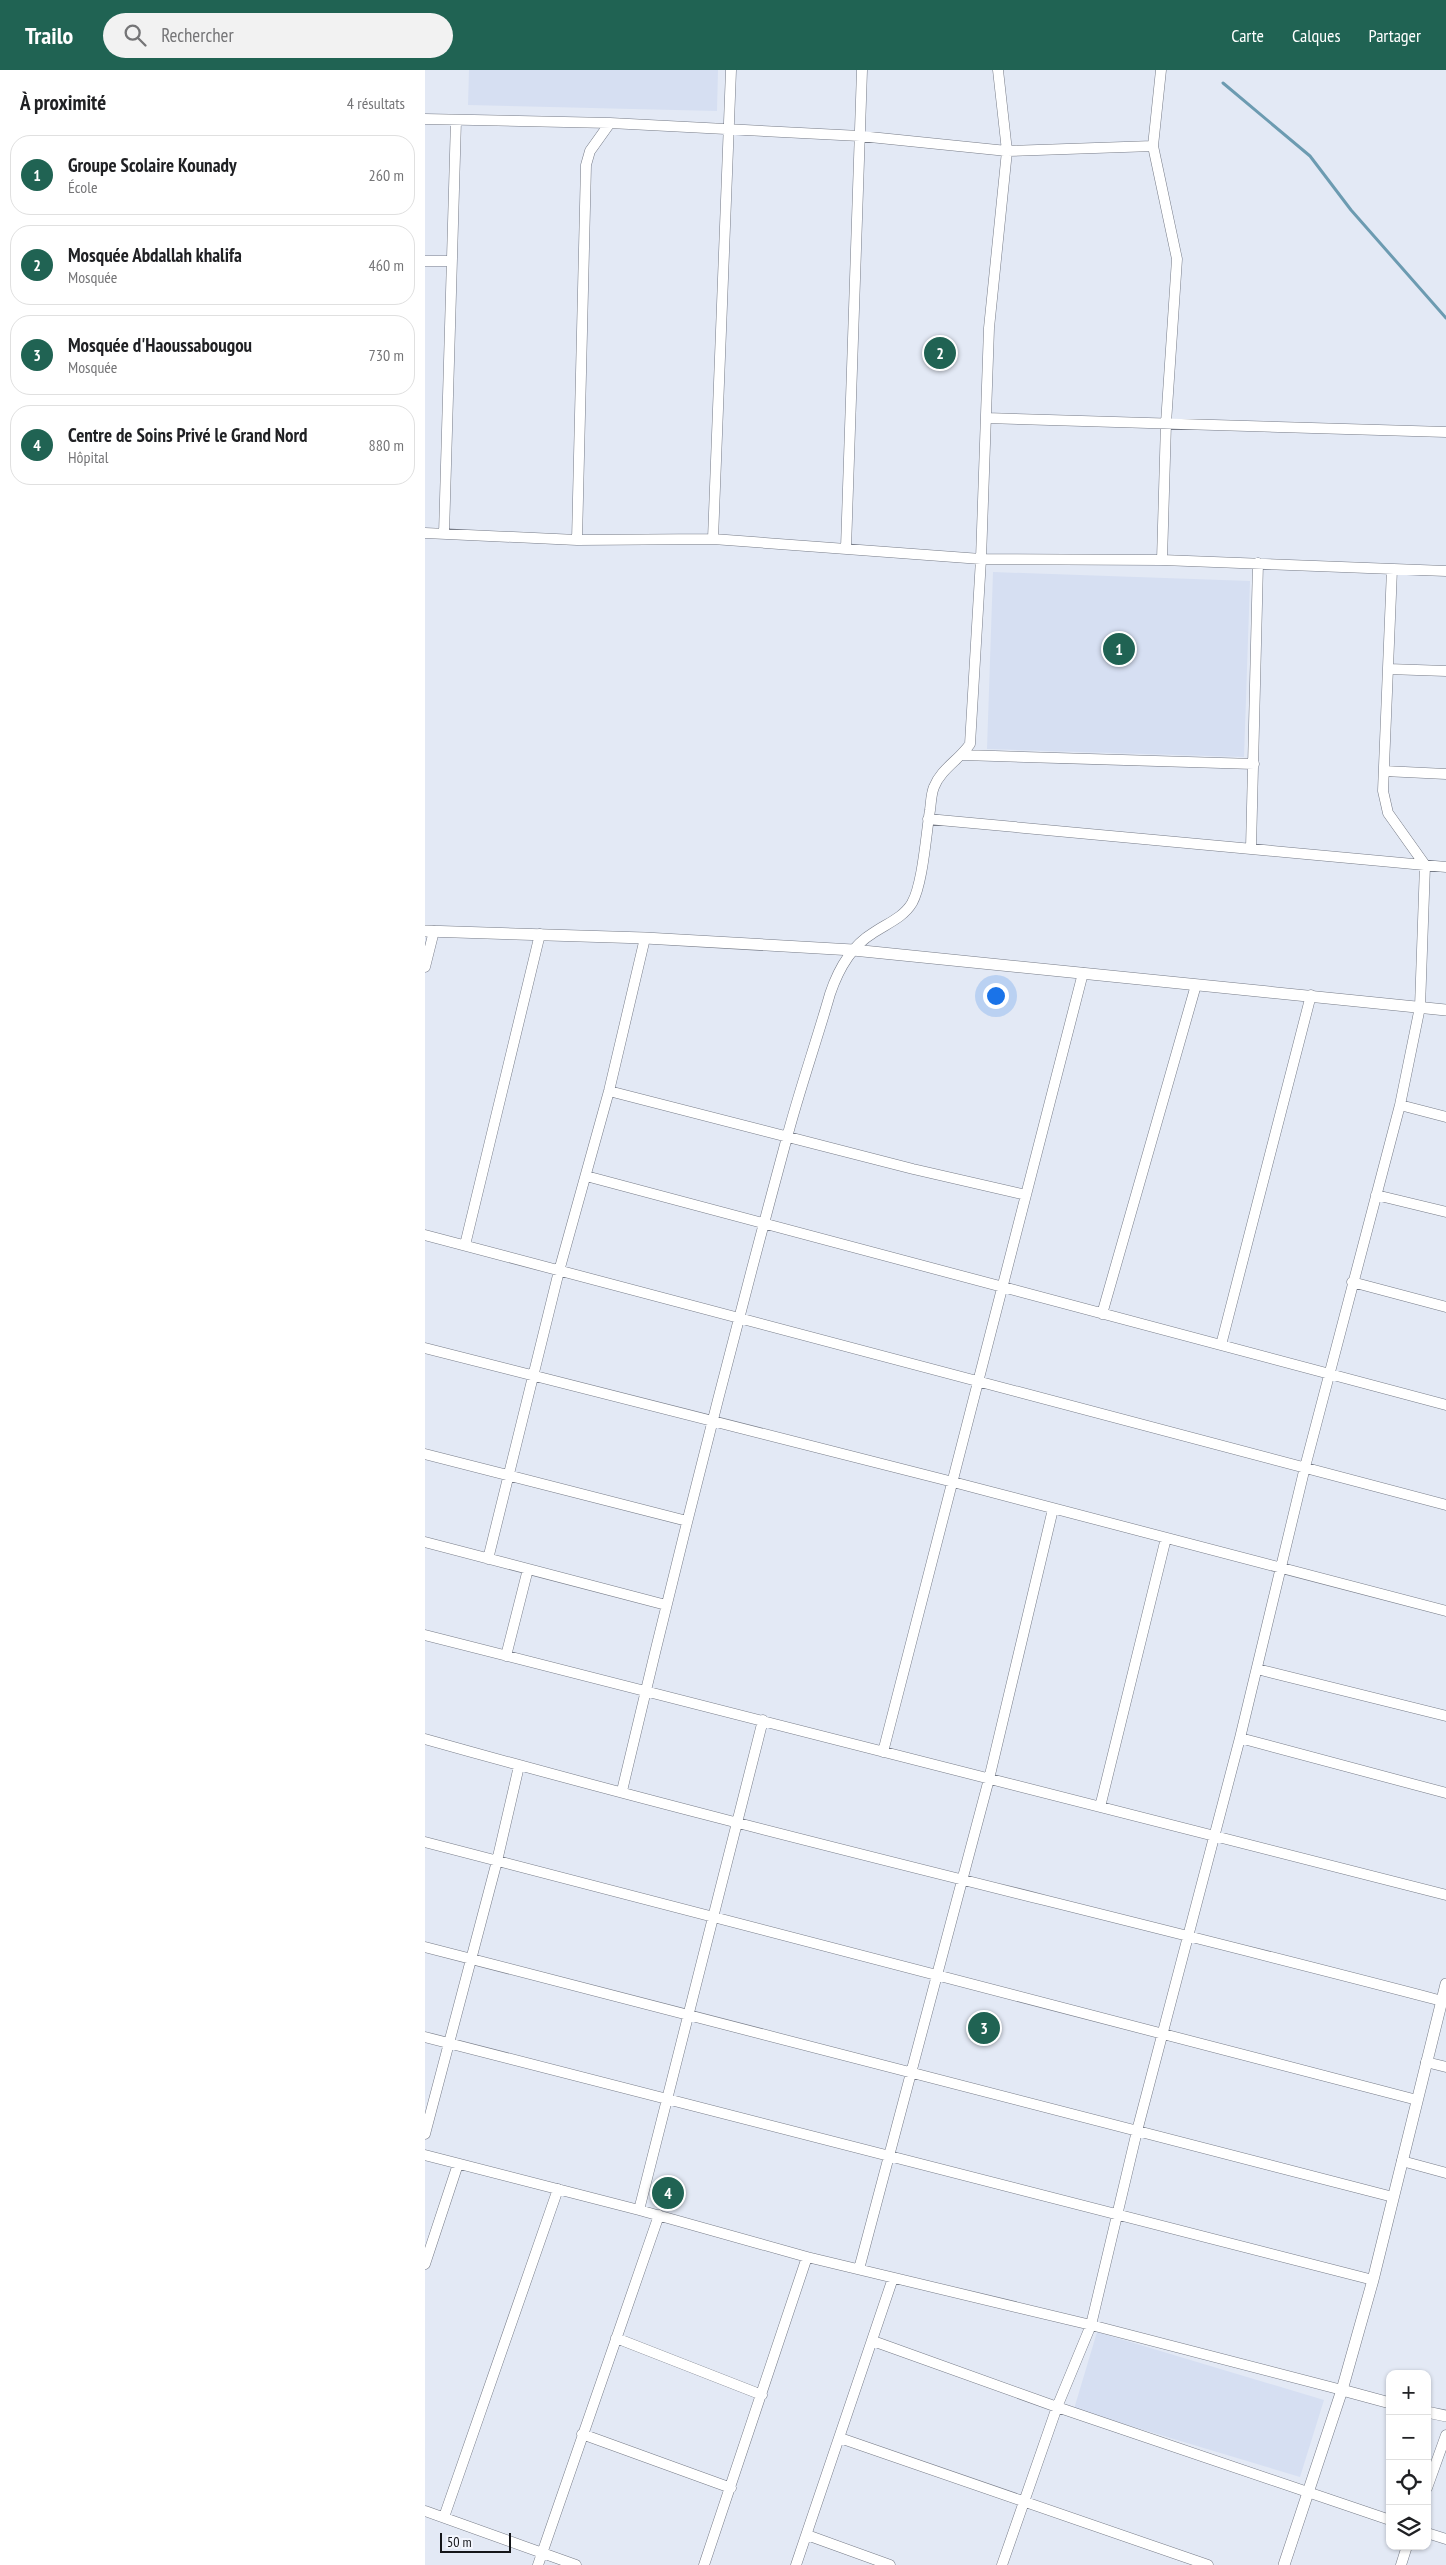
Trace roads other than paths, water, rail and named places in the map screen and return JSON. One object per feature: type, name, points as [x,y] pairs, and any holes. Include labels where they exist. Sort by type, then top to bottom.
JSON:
[{"type":"street","points":[[713,539],[731,70]]},
{"type":"street","points":[[846,548],[862,70]]},
{"type":"street","points":[[622,1791],[666,1605],[763,1225],[787,1137],[835,979],[853,950],[871,934],[900,917],[912,903],[918,886],[933,788],[941,772],[963,755],[970,744],[981,559],[989,328],[1007,151],[998,70]]},
{"type":"street","points":[[1161,70],[1153,146],[1177,258],[1166,423],[1161,560]]},
{"type":"street","points":[[425,119],[610,123],[729,131],[861,136],[1007,151],[1153,146]]},
{"type":"street","points":[[444,534],[455,120]]},
{"type":"street","points":[[577,540],[586,165],[590,151],[610,123]]},
{"type":"street","points":[[425,261],[452,261]]},
{"type":"street","points":[[986,418],[1446,432]]},
{"type":"street","points":[[425,533],[577,540],[713,539],[981,559],[1161,560],[1446,571]]},
{"type":"street","points":[[1251,848],[1259,563]]},
{"type":"street","points":[[1002,2565],[1057,2407],[1091,2325],[1116,2214],[1240,1738],[1352,1282],[1400,1105],[1420,1007],[1425,865],[1388,814],[1383,791],[1392,569]]},
{"type":"street","points":[[1388,669],[1446,671]]},
{"type":"street","points":[[963,755],[1254,764]]},
{"type":"street","points":[[1384,771],[1446,774]]},
{"type":"street","points":[[928,819],[1446,867]]},
{"type":"street","points":[[425,967],[429,931],[645,938],[853,950],[1446,1010]]},
{"type":"street","points":[[465,1245],[540,934]]},
{"type":"street","points":[[488,1559],[559,1271],[609,1091],[645,938]]},
{"type":"street","points":[[883,1752],[1083,973]]},
{"type":"street","points":[[1102,1314],[1197,985]]},
{"type":"street","points":[[1221,1345],[1311,995]]},
{"type":"street","points":[[609,1091],[787,1137],[1026,1195]]},
{"type":"street","points":[[1400,1105],[1446,1117]]},
{"type":"street","points":[[586,1176],[763,1225],[1446,1405]]},
{"type":"street","points":[[1376,1195],[1446,1212]]},
{"type":"street","points":[[425,1235],[1446,1505]]},
{"type":"street","points":[[1352,1282],[1446,1307]]},
{"type":"street","points":[[425,1348],[953,1482],[1446,1611]]},
{"type":"street","points":[[425,1454],[687,1522]]},
{"type":"street","points":[[859,2269],[989,1778],[1053,1509]]},
{"type":"street","points":[[1100,1807],[1166,1538]]},
{"type":"street","points":[[425,1542],[666,1605]]},
{"type":"street","points":[[506,1656],[528,1569]]},
{"type":"street","points":[[425,1635],[1446,1895]]},
{"type":"street","points":[[1257,1669],[1446,1716]]},
{"type":"street","points":[[639,2210],[763,1720]]},
{"type":"street","points":[[1240,1738],[1446,1793]]},
{"type":"street","points":[[425,1739],[519,1766],[962,1880],[1188,1934],[1442,2001]]},
{"type":"street","points":[[425,2134],[497,1861],[519,1766]]},
{"type":"street","points":[[425,1842],[1417,2100]]},
{"type":"street","points":[[425,1947],[1393,2197]]},
{"type":"street","points":[[1284,2565],[1342,2390],[1373,2280],[1446,1984]]},
{"type":"street","points":[[425,2037],[1373,2280]]},
{"type":"street","points":[[1426,2062],[1446,2067]]},
{"type":"street","points":[[425,2155],[659,2215],[807,2257],[1091,2325],[1386,2402]]},
{"type":"street","points":[[1401,2161],[1446,2173]]},
{"type":"street","points":[[425,2264],[458,2164]]},
{"type":"street","points":[[444,2517],[559,2189]]},
{"type":"street","points":[[537,2565],[659,2215]]},
{"type":"street","points":[[704,2565],[807,2257]]},
{"type":"street","points":[[796,2565],[893,2278]]},
{"type":"street","points":[[616,2338],[762,2395]]},
{"type":"street","points":[[873,2341],[1057,2407],[1386,2519]]},
{"type":"street","points":[[1431,2413],[1446,2416]]},
{"type":"street","points":[[582,2434],[731,2488]]},
{"type":"street","points":[[1431,2477],[1446,2435]]},
{"type":"street","points":[[840,2438],[1208,2565]]},
{"type":"street","points":[[425,2511],[576,2565]]},
{"type":"street","points":[[1431,2534],[1446,2539]]},
{"type":"street","points":[[807,2535],[890,2565]]},
{"type":"street","points":[[1401,2565],[1406,2550]]},
{"type":"waterway","points":[[1223,83],[1310,156],[1351,210],[1446,318]]},
{"type":"place","name":"Mosquée Abdallah khalifa","points":[[940,353]]},
{"type":"place","name":"Groupe Scolaire Kounady","points":[[1119,649]]},
{"type":"place","name":"Mosquée d'Haoussabougou","points":[[984,2028]]},
{"type":"place","name":"Centre de Soins Privé le Grand Nord","points":[[668,2193]]}]
